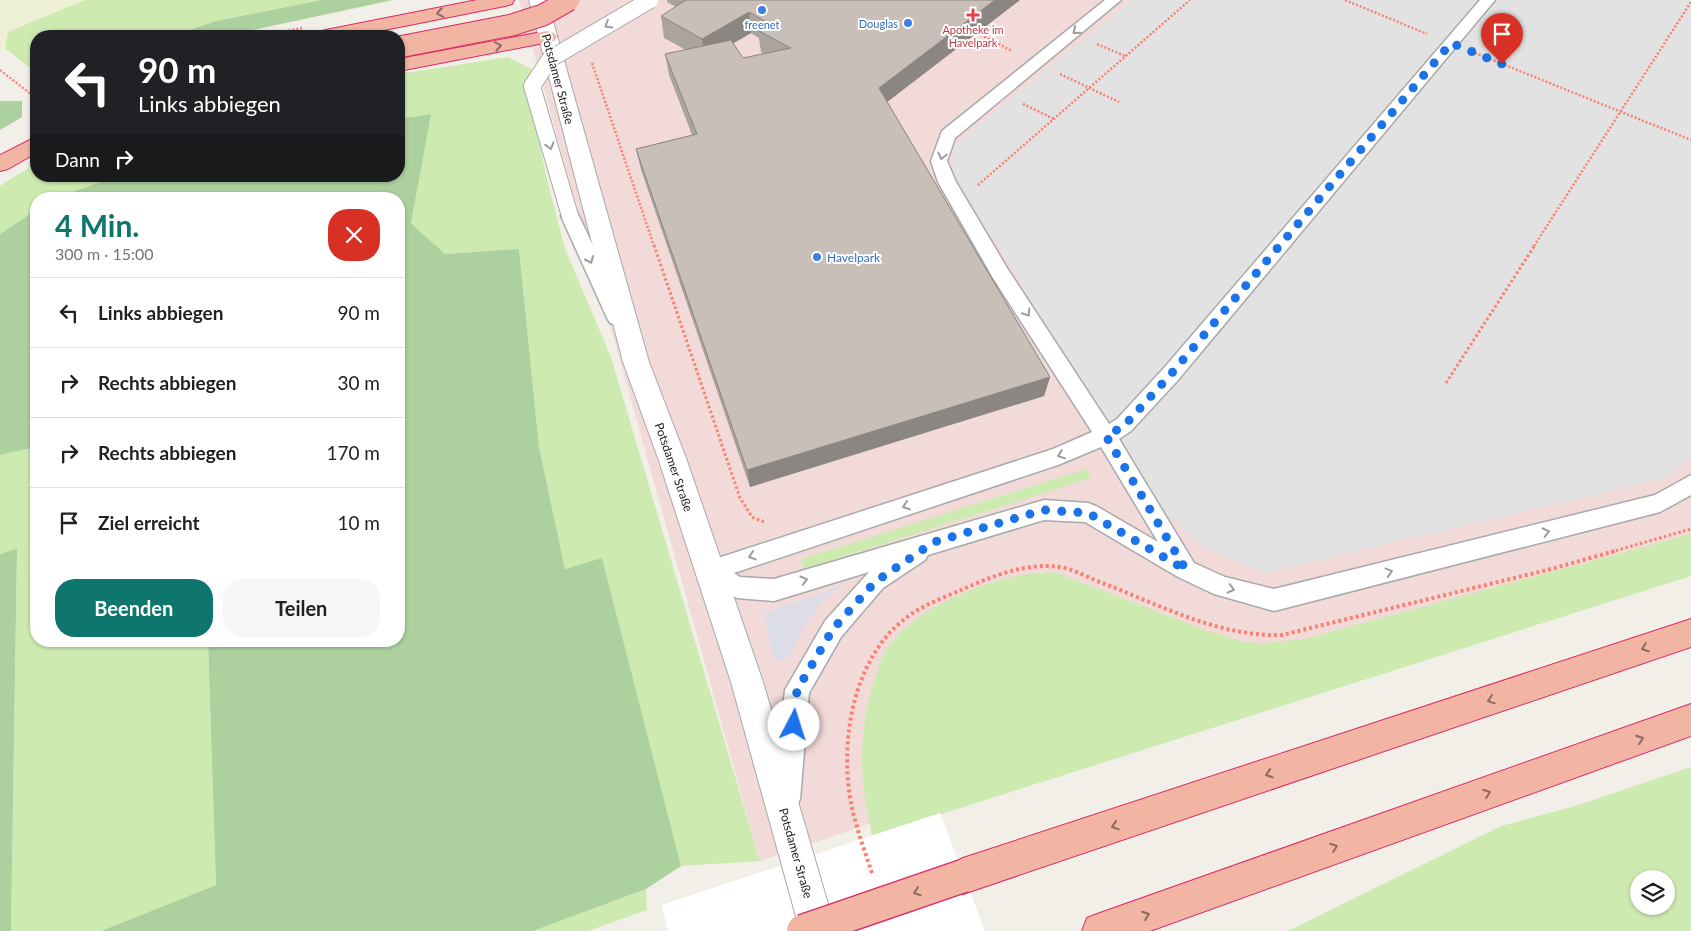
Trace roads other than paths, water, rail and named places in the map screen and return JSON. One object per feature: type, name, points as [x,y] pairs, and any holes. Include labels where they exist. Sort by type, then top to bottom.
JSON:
[{"type":"highway","points":[[356,30],[505,0]]},
{"type":"highway","points":[[405,37],[511,17],[537,9],[552,0]]},
{"type":"highway","points":[[405,46],[512,25],[543,15],[570,0]]},
{"type":"highway","points":[[405,64],[547,37]]},
{"type":"highway","points":[[0,164],[30,147]]},
{"type":"highway","points":[[803,931],[1691,633]]},
{"type":"highway","points":[[1100,931],[1691,720]]},
{"type":"street","name":"Potsdamer Straße","points":[[538,0],[636,362],[672,458],[747,682],[818,931]]},
{"type":"lane","points":[[636,362],[570,216],[532,86],[550,60],[650,0]]},
{"type":"lane","points":[[1114,0],[948,135],[939,161],[947,182],[1000,273],[1082,397],[1186,570]]},
{"type":"lane","points":[[709,570],[1058,456],[1106,436],[1124,426],[1171,374],[1488,0]]},
{"type":"lane","points":[[709,570],[737,587],[774,590],[1044,510],[1088,513],[1186,570],[1222,587],[1274,600],[1660,503],[1691,484]]},
{"type":"lane","points":[[786,814],[797,690],[833,629],[875,582],[934,542]]},
{"type":"place","name":"freenet","points":[[762,10]]},
{"type":"place","name":"Apotheke im Havelpark","points":[[973,15]]},
{"type":"place","name":"Douglas","points":[[908,23]]},
{"type":"place","name":"Havelpark","points":[[817,257]]}]
